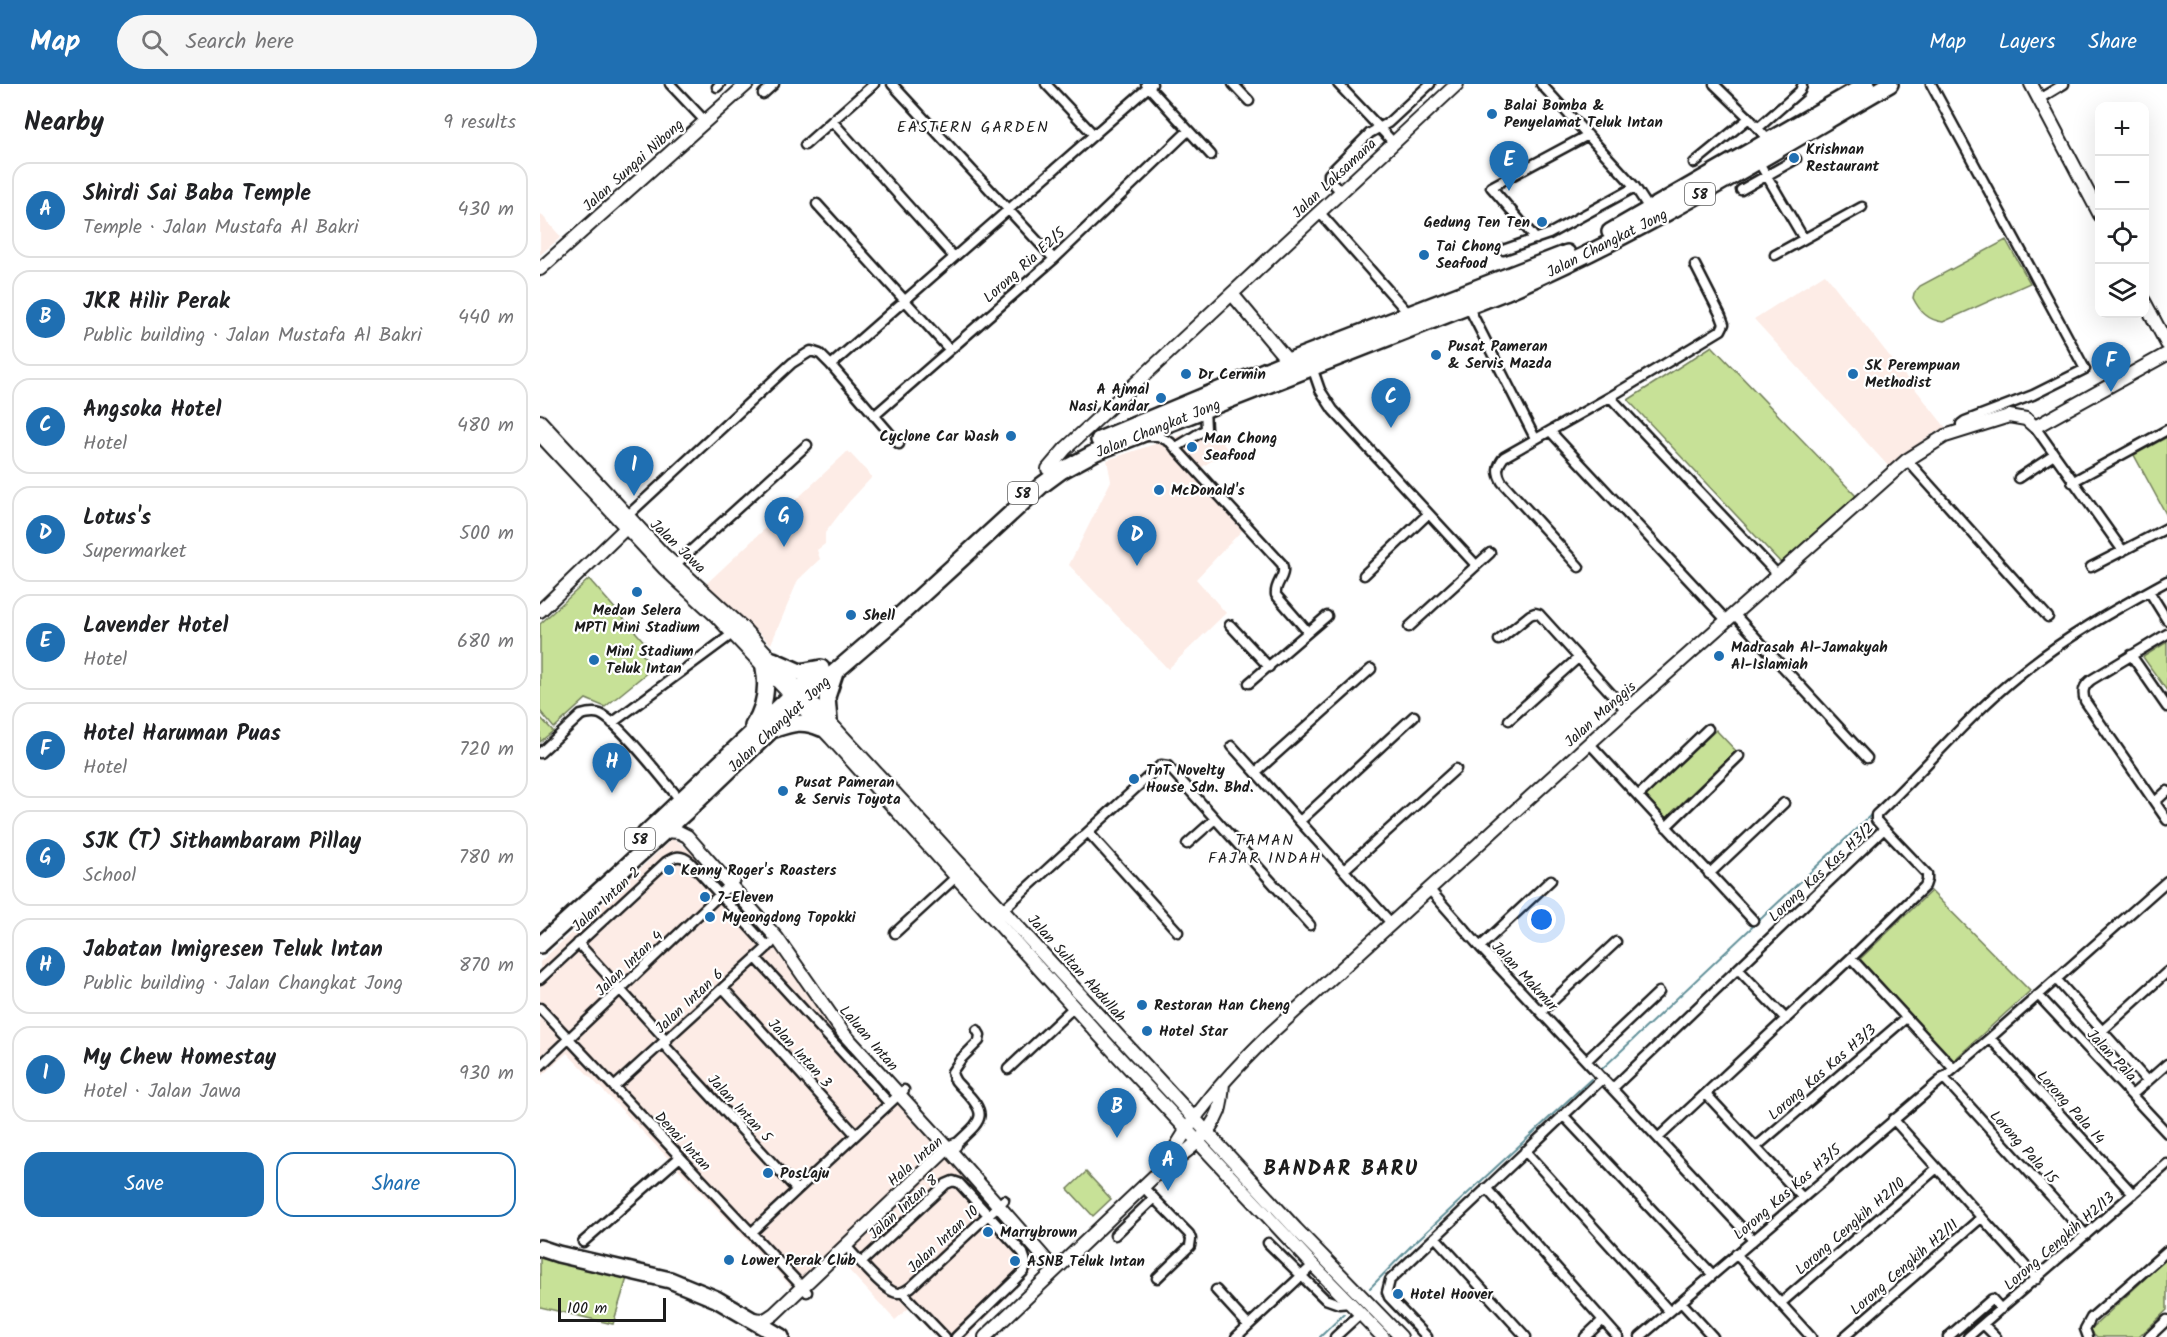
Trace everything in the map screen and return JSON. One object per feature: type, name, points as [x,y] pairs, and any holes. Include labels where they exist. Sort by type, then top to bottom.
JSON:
[{"type":"highway","name":"Jalan Changkat Jong","points":[[540,945],[664,831],[739,745],[831,669],[1048,469],[1064,457],[1288,361],[1409,314],[1469,299],[1498,287],[1504,292],[1592,252],[1769,141],[1867,84]]},
{"type":"highway","name":"Jalan Changkat Jong","points":[[831,669],[886,628],[1052,477],[1081,459],[1312,368],[1585,246],[1758,160],[1890,84]]},
{"type":"highway","points":[[1226,387],[1234,392],[1260,387]]},
{"type":"highway","points":[[739,745],[761,710],[769,664],[800,672],[831,669],[825,725],[796,722],[770,732]]},
{"type":"highway","name":"Jalan Changkat Jong","points":[[540,933],[770,732],[798,697]]},
{"type":"highway","points":[[540,1248],[659,1276],[716,1299],[749,1318],[775,1337]]},
{"type":"highway","points":[[700,1293],[713,1304],[775,1337]]},
{"type":"street","points":[[670,84],[705,121]]},
{"type":"street","name":"Jalan Sungai Nibong","points":[[540,269],[747,84]]},
{"type":"street","points":[[763,94],[774,84]]},
{"type":"street","points":[[806,145],[874,84]]},
{"type":"street","points":[[892,84],[1054,259]]},
{"type":"street","points":[[1046,84],[1094,135]]},
{"type":"street","points":[[1233,84],[1249,101]]},
{"type":"street","points":[[1338,84],[1394,143]]},
{"type":"street","points":[[1342,193],[1329,179],[1329,174],[1370,133],[1388,123],[1430,84]]},
{"type":"street","name":"Jalan Laksamana","points":[[1048,469],[1065,449],[1457,84]]},
{"type":"street","points":[[1541,84],[1635,187],[1652,214]]},
{"type":"street","points":[[1714,84],[1769,141]]},
{"type":"street","points":[[1931,84],[2085,369],[2033,395],[1965,421],[1961,424],[1961,430]]},
{"type":"street","points":[[2031,84],[2097,210]]},
{"type":"street","points":[[2039,99],[2064,84]]},
{"type":"street","points":[[831,365],[1009,211],[1149,85],[1211,154]]},
{"type":"street","points":[[1758,128],[1800,91],[1802,86]]},
{"type":"street","points":[[1694,164],[1749,118]]},
{"type":"street","points":[[832,122],[954,257]]},
{"type":"street","name":"Lorong Ria E2/5","points":[[874,416],[1054,259],[1188,130]]},
{"type":"street","points":[[1536,239],[1491,187],[1588,135]]},
{"type":"street","points":[[1741,190],[1796,159]]},
{"type":"street","points":[[1758,160],[1804,239]]},
{"type":"street","points":[[1503,250],[1536,239],[1574,222],[1635,187]]},
{"type":"street","points":[[817,204],[949,349]]},
{"type":"street","points":[[1775,255],[1862,207]]},
{"type":"street","points":[[1320,213],[1409,314]]},
{"type":"street","points":[[1580,567],[1502,482],[1497,474],[1498,465],[1504,457],[1535,438],[1610,397],[1721,330],[1724,324],[1721,316],[1695,265]]},
{"type":"street","points":[[1232,294],[1288,361]]},
{"type":"street","points":[[1469,299],[1535,438]]},
{"type":"street","points":[[2149,309],[2167,344]]},
{"type":"street","points":[[540,611],[626,522],[800,356],[811,351],[820,354],[899,444]]},
{"type":"street","points":[[2123,551],[2030,423],[2167,354]]},
{"type":"street","points":[[1312,368],[1320,390],[1327,401],[1476,565]]},
{"type":"street","points":[[1610,397],[1779,576]]},
{"type":"street","points":[[1173,445],[1206,429],[1205,409]]},
{"type":"street","name":"Jalan Manggis","points":[[1166,1165],[1187,1131],[1223,1083],[1271,1033],[1589,743],[1907,460],[1935,440],[1961,430],[2009,416],[2030,423]]},
{"type":"street","points":[[1173,445],[1174,429],[1185,417]]},
{"type":"street","name":"Jalan Jawa","points":[[540,421],[547,438],[626,522],[769,664],[798,697]]},
{"type":"street","points":[[2072,482],[2167,430]]},
{"type":"street","points":[[1550,431],[1868,758]]},
{"type":"street","points":[[1135,437],[1158,436],[1173,445],[1282,564],[1284,574],[1276,589],[1276,595],[1308,632]]},
{"type":"street","points":[[676,571],[807,445]]},
{"type":"street","points":[[2019,478],[2054,455]]},
{"type":"street","points":[[1907,460],[2048,617]]},
{"type":"street","points":[[1364,575],[1428,514]]},
{"type":"street","points":[[2091,567],[2167,528]]},
{"type":"street","points":[[1409,627],[1490,553]]},
{"type":"street","points":[[1884,829],[1876,820],[1876,815],[1994,697],[2063,641],[2167,581]]},
{"type":"street","points":[[2149,591],[2167,620]]},
{"type":"street","points":[[1499,640],[1535,613],[1546,621],[1626,710]]},
{"type":"street","points":[[1250,683],[1327,616]]},
{"type":"street","points":[[1230,625],[1269,667]]},
{"type":"street","points":[[612,723],[737,631]]},
{"type":"street","points":[[2167,634],[2091,680],[2084,687],[2083,693],[2085,701],[2167,820]]},
{"type":"street","points":[[2131,655],[2167,706]]},
{"type":"street","points":[[1509,720],[1578,657]]},
{"type":"street","points":[[1256,772],[1371,669]]},
{"type":"street","name":"Jalan Sultan Abdullah","points":[[798,697],[998,914],[1196,1119],[1395,1335]]},
{"type":"street","points":[[540,753],[575,720],[587,713],[601,715],[612,723],[685,805]]},
{"type":"street","points":[[1300,821],[1414,716]]},
{"type":"street","name":"Jalan Sultan Abdullah","points":[[825,725],[956,877],[998,914],[1074,1007],[1197,1142],[1383,1337]]},
{"type":"street","points":[[1638,796],[1708,729]]},
{"type":"street","points":[[1589,743],[1753,920]]},
{"type":"street","points":[[1232,746],[1392,924]]},
{"type":"street","points":[[1666,827],[1739,756]]},
{"type":"street","points":[[998,914],[1161,765],[1165,765],[1310,925]]},
{"type":"street","points":[[1344,870],[1456,769]]},
{"type":"street","points":[[2155,802],[2167,791]]},
{"type":"street","points":[[1709,874],[1784,803]]},
{"type":"street","name":"Laluan Intan","points":[[685,805],[691,832],[779,936],[833,1012],[1058,1267]]},
{"type":"street","points":[[1187,844],[1215,819]]},
{"type":"street","name":"Lorong Kas Kas H3/2","points":[[1613,1088],[1884,829],[1927,874],[1924,886],[1851,958],[1658,1138]]},
{"type":"street","name":"Laluan Intan","points":[[664,831],[679,832],[687,836],[733,881]]},
{"type":"street","points":[[1088,832],[1178,932]]},
{"type":"street","name":"Jalan Intan 2","points":[[540,979],[666,862],[676,856],[686,859],[768,947]]},
{"type":"street","points":[[895,933],[956,877]]},
{"type":"street","points":[[1480,947],[1551,880]]},
{"type":"street","name":"Lorong Kas Kas H3/5","points":[[1640,1337],[1990,1038],[2167,880]]},
{"type":"street","name":"Jalan Intan 4","points":[[540,1066],[733,881]]},
{"type":"street","name":"Jalan Makmur","points":[[1430,890],[1480,947],[1753,1240]]},
{"type":"street","name":"Jalan Intan 6","points":[[614,1087],[779,936]]},
{"type":"street","points":[[1541,1012],[1616,942]]},
{"type":"street","name":"Jalan Intan 5","points":[[578,943],[797,1190]]},
{"type":"street","points":[[756,958],[890,1103]]},
{"type":"street","points":[[1851,958],[1953,1068]]},
{"type":"street","points":[[1738,969],[1786,1019]]},
{"type":"street","points":[[2102,1031],[2167,972]]},
{"type":"street","points":[[2056,979],[2148,1081]]},
{"type":"street","name":"Jalan Intan 3","points":[[723,988],[856,1135]]},
{"type":"street","points":[[1587,1060],[1659,992]]},
{"type":"street","name":"Jalan Pala","points":[[2038,995],[2167,1133]]},
{"type":"street","points":[[1008,1069],[1074,1007]]},
{"type":"street","name":"Denai Intan","points":[[540,1008],[805,1289]]},
{"type":"street","name":"Lorong Kas Kas H3/3","points":[[1756,1147],[1906,1018]]},
{"type":"street","points":[[952,1148],[972,1129],[980,1116],[978,1104],[957,1082],[952,1072],[979,1041],[980,1035],[976,1030]]},
{"type":"street","name":"Lorong Pala 14","points":[[1990,1038],[2133,1194]]},
{"type":"street","points":[[2132,1095],[2167,1064]]},
{"type":"street","name":"Lorong Pala 15","points":[[1943,1077],[2086,1235]]},
{"type":"street","points":[[1421,1335],[1389,1297],[1390,1280],[1603,1078]]},
{"type":"street","points":[[985,1337],[1166,1165],[1197,1142],[1219,1111],[1223,1083]]},
{"type":"street","points":[[751,1233],[902,1092]]},
{"type":"street","points":[[1706,1095],[1802,1197]]},
{"type":"street","points":[[1563,1115],[1712,1274]]},
{"type":"street","points":[[1893,1119],[2037,1279]]},
{"type":"street","name":"Hala Intan","points":[[749,1318],[761,1320],[769,1318],[805,1289],[952,1148]]},
{"type":"street","points":[[1525,1151],[1669,1311]]},
{"type":"street","points":[[583,1242],[680,1157]]},
{"type":"street","name":"Lorong Cengkih H2/13","points":[[1968,1337],[2167,1164]]},
{"type":"street","name":"Lorong Cengkih H2/10","points":[[1781,1303],[1937,1168]]},
{"type":"street","name":"Jalan Intan 8","points":[[862,1262],[946,1184],[953,1181],[959,1183],[989,1214]]},
{"type":"street","points":[[1143,1187],[1189,1234],[1191,1239],[1190,1246],[1157,1278]]},
{"type":"street","points":[[1486,1188],[1618,1337]]},
{"type":"street","points":[[1115,1235],[1154,1198]]},
{"type":"street","name":"Jalan Intan 10","points":[[848,1248],[887,1288],[897,1293],[902,1292],[911,1287],[1001,1203]]},
{"type":"street","points":[[956,1337],[1026,1267],[1023,1253],[989,1214]]},
{"type":"street","name":"Lorong Cengkih H2/11","points":[[1844,1337],[1981,1218]]},
{"type":"street","points":[[1435,1237],[1526,1337]]},
{"type":"street","points":[[1236,1337],[1312,1265],[1314,1256],[1308,1241]]},
{"type":"street","points":[[1268,1243],[1324,1299],[1333,1303],[1350,1304]]},
{"type":"street","points":[[2088,1337],[2085,1329],[2091,1318],[2167,1251]]},
{"type":"street","points":[[1736,1254],[1811,1337]]},
{"type":"street","points":[[1312,1265],[1323,1265],[1337,1271]]},
{"type":"street","name":"Hala Intan","points":[[775,1337],[780,1318],[805,1289]]},
{"type":"street","points":[[1216,1290],[1248,1325]]},
{"type":"street","points":[[902,1292],[945,1337]]},
{"type":"street","points":[[1948,1337],[1992,1299],[2001,1309]]},
{"type":"street","points":[[1681,1302],[1713,1337]]},
{"type":"street","points":[[1335,1337],[1360,1314]]},
{"type":"street","points":[[1585,1337],[1603,1320]]},
{"type":"street","points":[[2149,1337],[2167,1320]]},
{"type":"street","points":[[1983,1324],[1996,1337]]},
{"type":"shaded area","points":[[540,213],[561,237],[540,255]]},
{"type":"shaded area","name":"SK Perempuan Methodist","points":[[1825,274],[1946,428],[1926,438],[1890,468],[1754,319]]},
{"type":"shaded area","points":[[1209,426],[1228,450],[1199,469],[1247,525],[1196,579],[1226,613],[1168,669],[1069,565],[1111,481],[1107,460]]},
{"type":"shaded area","points":[[848,451],[872,477],[825,533],[825,544],[817,550],[820,559],[798,580],[771,644],[706,584]]},
{"type":"shaded area","points":[[672,839],[691,852],[766,934],[823,1017],[1042,1262],[967,1337],[936,1337],[909,1308],[895,1320],[831,1251],[792,1287],[567,1053],[540,1077],[540,962]]},
{"type":"green space","points":[[2006,240],[2030,283],[1943,322],[1929,317],[1922,311],[1913,298],[1920,286]]},
{"type":"green space","points":[[1712,346],[1856,496],[1781,563],[1628,400]]},
{"type":"green space","points":[[2167,437],[2167,516],[2134,455]]},
{"type":"green space","name":"Mini Stadium Teluk Intan","points":[[589,579],[647,645],[641,653],[654,667],[605,707],[586,699],[554,728],[540,711],[540,624]]},
{"type":"green space","points":[[2167,642],[2167,691],[2143,657]]},
{"type":"green space","points":[[540,717],[553,731],[540,742]]},
{"type":"green space","points":[[1716,730],[1736,751],[1666,818],[1646,796]]},
{"type":"green space","points":[[1931,891],[2030,991],[1953,1061],[1860,959]]},
{"type":"green space","points":[[1086,1172],[1111,1199],[1093,1216],[1068,1189]]},
{"type":"green space","points":[[540,1258],[627,1278],[613,1324],[540,1307]]},
{"type":"green space","points":[[2167,1258],[2167,1310],[2139,1337],[2097,1337],[2090,1330]]},
{"type":"waterway","points":[[1888,798],[1971,712],[2039,653],[2167,575]]},
{"type":"waterway","points":[[1602,1069],[1873,813]]},
{"type":"waterway","points":[[1370,1288],[1411,1246],[1591,1079]]},
{"type":"waterway","points":[[1320,1337],[1344,1314]]},
{"type":"place","name":"Balai Bomba & Penyelamat Teluk Intan","points":[[1492,114]]},
{"type":"place","name":"Krishnan Restaurant","points":[[1794,158]]},
{"type":"place","name":"Lavender Hotel","points":[[1509,191]]},
{"type":"place","name":"Gedung Ten Ten","points":[[1542,222]]},
{"type":"place","name":"Tai Chong Seafood","points":[[1424,255]]},
{"type":"place","name":"Pusat Pameran & Servis Mazda","points":[[1436,355]]},
{"type":"place","name":"Dr Cermin","points":[[1186,374]]},
{"type":"place","name":"SK Perempuan Methodist","points":[[1853,374]]},
{"type":"place","name":"Hotel Haruman Puas","points":[[2111,392]]},
{"type":"place","name":"A Ajmal Nasi Kandar","points":[[1161,398]]},
{"type":"place","name":"Angsoka Hotel","points":[[1391,428]]},
{"type":"place","name":"Cyclone Car Wash","points":[[1011,436]]},
{"type":"place","name":"Man Chong Seafood","points":[[1192,447]]},
{"type":"place","name":"McDonald's","points":[[1159,490]]},
{"type":"place","name":"My Chew Homestay","points":[[634,496]]},
{"type":"place","name":"SJK (T) Sithambaram Pillay","points":[[784,547]]},
{"type":"place","name":"Lotus's","points":[[1137,566]]},
{"type":"place","name":"Medan Selera MPTI Mini Stadium","points":[[637,592]]},
{"type":"place","name":"Shell","points":[[851,615]]},
{"type":"place","name":"Madrasah Al-Jamakyah Al-Islamiah","points":[[1719,656]]},
{"type":"place","name":"Mini Stadium Teluk Intan","points":[[594,660]]},
{"type":"place","name":"TnT Novelty House Sdn. Bhd.","points":[[1134,779]]},
{"type":"place","name":"Pusat Pameran & Servis Toyota","points":[[783,791]]},
{"type":"place","name":"Jabatan Imigresen Teluk Intan","points":[[612,793]]},
{"type":"place","name":"Kenny Roger's Roasters","points":[[669,870]]},
{"type":"place","name":"7-Eleven","points":[[705,897]]},
{"type":"place","name":"Myeongdong Topokki","points":[[710,917]]},
{"type":"place","name":"Restoran Han Cheng","points":[[1142,1005]]},
{"type":"place","name":"Hotel Star","points":[[1147,1031]]},
{"type":"place","name":"JKR Hilir Perak","points":[[1117,1138]]},
{"type":"place","name":"PosLaju","points":[[768,1173]]},
{"type":"place","name":"Shirdi Sai Baba Temple","points":[[1168,1191]]},
{"type":"place","name":"Marrybrown","points":[[988,1232]]},
{"type":"place","name":"Lower Perak Club","points":[[729,1260]]},
{"type":"place","name":"ASNB Teluk Intan","points":[[1015,1261]]},
{"type":"place","name":"Hotel Hoover","points":[[1398,1294]]},
{"type":"district","name":"EASTERN GARDEN","points":[[973,126]]},
{"type":"district","name":"TAMAN FAJAR INDAH","points":[[1265,848]]},
{"type":"district","name":"BANDAR BARU","points":[[1341,1168]]}]
